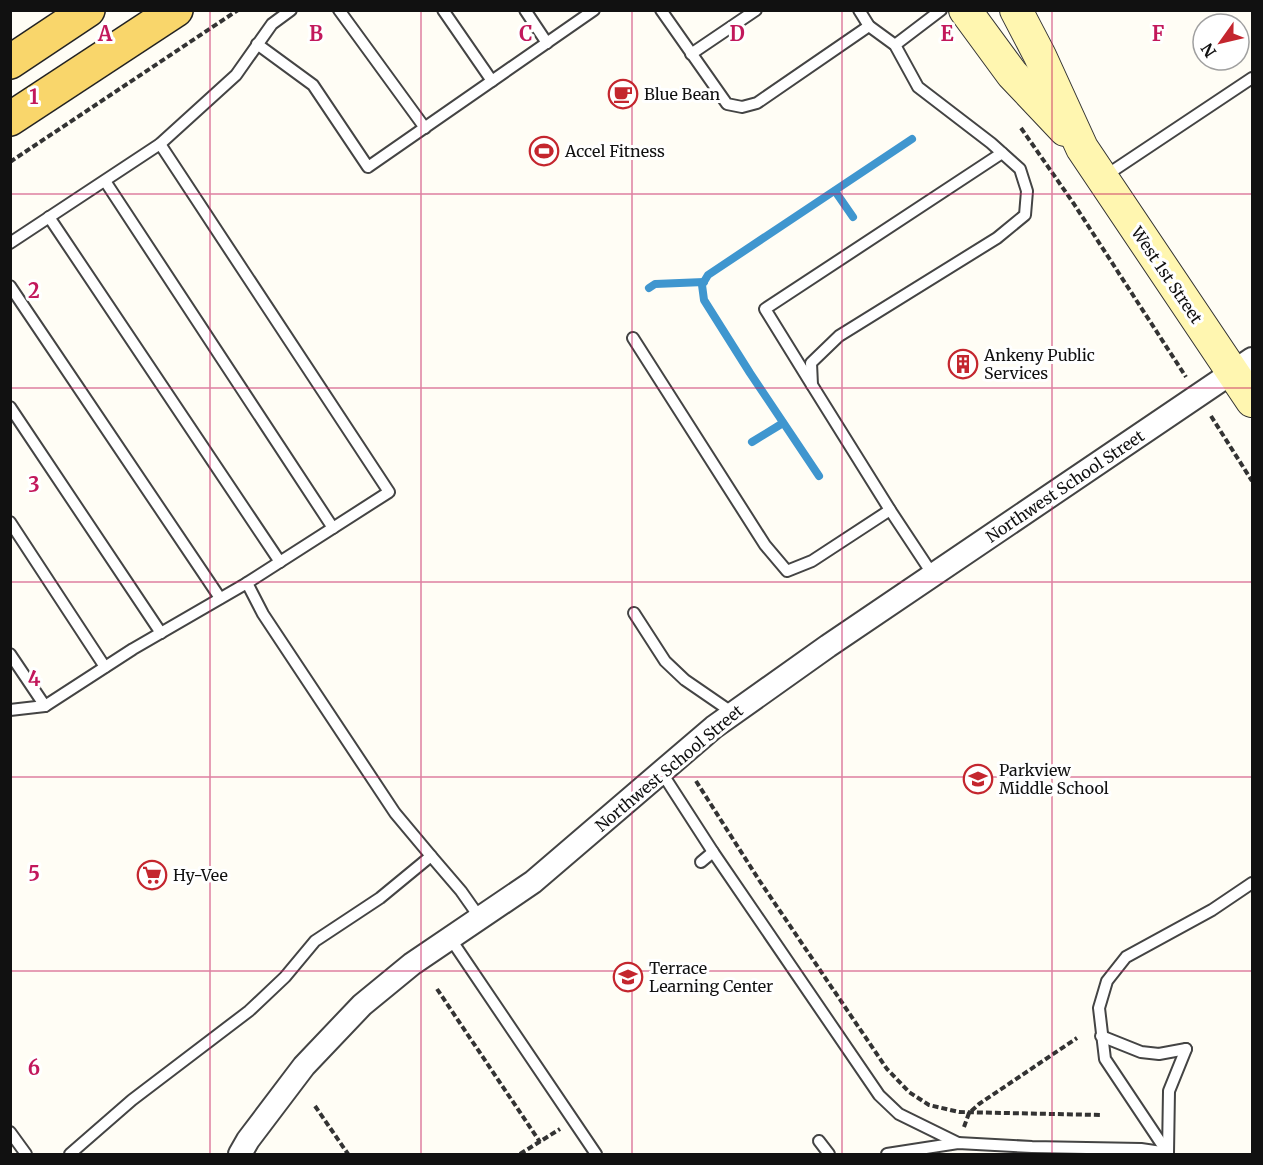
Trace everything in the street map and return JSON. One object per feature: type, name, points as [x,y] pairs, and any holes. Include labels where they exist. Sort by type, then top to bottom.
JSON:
[{"type":"main road","points":[[10,62],[88,10]]},
{"type":"main road","points":[[10,119],[176,10]]},
{"type":"main road","name":"West 1st Street","points":[[965,10],[1012,74],[1082,148]]},
{"type":"main road","name":"West 1st Street","points":[[1016,10],[1040,56],[1082,148],[1101,178],[1243,366],[1252,401]]},
{"type":"street","name":"Northwest School Street","points":[[240,1155],[248,1140],[304,1066],[362,1005],[412,964],[533,882],[733,713],[1243,366]]},
{"type":"lane","points":[[10,243],[160,144],[236,75],[272,24],[291,10]]},
{"type":"lane","points":[[339,10],[425,128]]},
{"type":"lane","points":[[443,10],[492,81]]},
{"type":"lane","points":[[525,10],[547,43]]},
{"type":"lane","points":[[257,44],[312,85],[368,167],[594,10]]},
{"type":"lane","points":[[661,10],[727,104],[742,107],[758,103],[869,26]]},
{"type":"lane","points":[[691,54],[756,10]]},
{"type":"lane","points":[[812,385],[811,363],[839,336],[997,238],[1025,216],[1027,191],[1020,169],[918,87],[895,45],[869,26],[859,10]]},
{"type":"lane","points":[[895,45],[940,10]]},
{"type":"lane","points":[[1101,178],[1252,78]]},
{"type":"lane","points":[[10,710],[45,706],[160,633],[247,584],[389,492],[160,144]]},
{"type":"lane","points":[[933,575],[765,309],[1002,153]]},
{"type":"lane","points":[[105,181],[333,528]]},
{"type":"lane","points":[[49,217],[280,562]]},
{"type":"lane","points":[[10,286],[220,598]]},
{"type":"lane","points":[[633,338],[765,544],[787,571],[812,561],[890,510]]},
{"type":"lane","points":[[10,407],[160,633]]},
{"type":"lane","points":[[10,522],[105,667]]},
{"type":"lane","points":[[247,584],[263,614],[396,813],[461,891],[480,918]]},
{"type":"lane","points":[[634,613],[665,662],[685,680],[733,713]]},
{"type":"lane","points":[[10,654],[45,706]]},
{"type":"lane","points":[[662,773],[713,852],[879,1095],[899,1114],[958,1143]]},
{"type":"lane","points":[[701,862],[713,852]]},
{"type":"lane","points":[[70,1155],[132,1100],[249,1011],[285,977],[315,941],[380,898],[431,856]]},
{"type":"lane","points":[[1169,1154],[1105,1059],[1100,1008],[1107,981],[1126,957],[1212,910],[1252,883]]},
{"type":"lane","points":[[450,938],[596,1155]]},
{"type":"lane","points":[[1101,1036],[1141,1052],[1159,1054],[1186,1049],[1168,1091],[1169,1154]]},
{"type":"lane","points":[[10,1131],[26,1155]]},
{"type":"lane","points":[[819,1141],[829,1155]]},
{"type":"lane","points":[[887,1155],[958,1143],[1141,1149],[1169,1154]]},
{"type":"path","points":[[10,162],[238,10]]},
{"type":"path","points":[[1018,124],[1074,204],[1252,481]]},
{"type":"path","points":[[696,781],[759,880],[887,1069],[909,1092],[929,1105],[969,1113],[1101,1115]]},
{"type":"path","points":[[438,989],[540,1142]]},
{"type":"path","points":[[958,1143],[969,1113],[1077,1038]]},
{"type":"path","points":[[315,1106],[348,1155]]},
{"type":"path","points":[[520,1155],[561,1128],[575,1122]]},
{"type":"waterway","points":[[819,476],[704,300],[702,285],[708,275],[912,139]]},
{"type":"waterway","points":[[835,191],[853,217]]},
{"type":"waterway","points":[[649,288],[655,284],[704,282]]},
{"type":"waterway","points":[[752,442],[783,423]]},
{"type":"place","name":"Blue Bean","points":[[623,94]]},
{"type":"place","name":"Accel Fitness","points":[[544,151]]},
{"type":"place","name":"Ankeny Public Services","points":[[963,364]]},
{"type":"place","name":"Parkview Middle School","points":[[978,779]]},
{"type":"place","name":"Hy-Vee","points":[[152,875]]},
{"type":"place","name":"Terrace Learning Center","points":[[628,977]]}]
